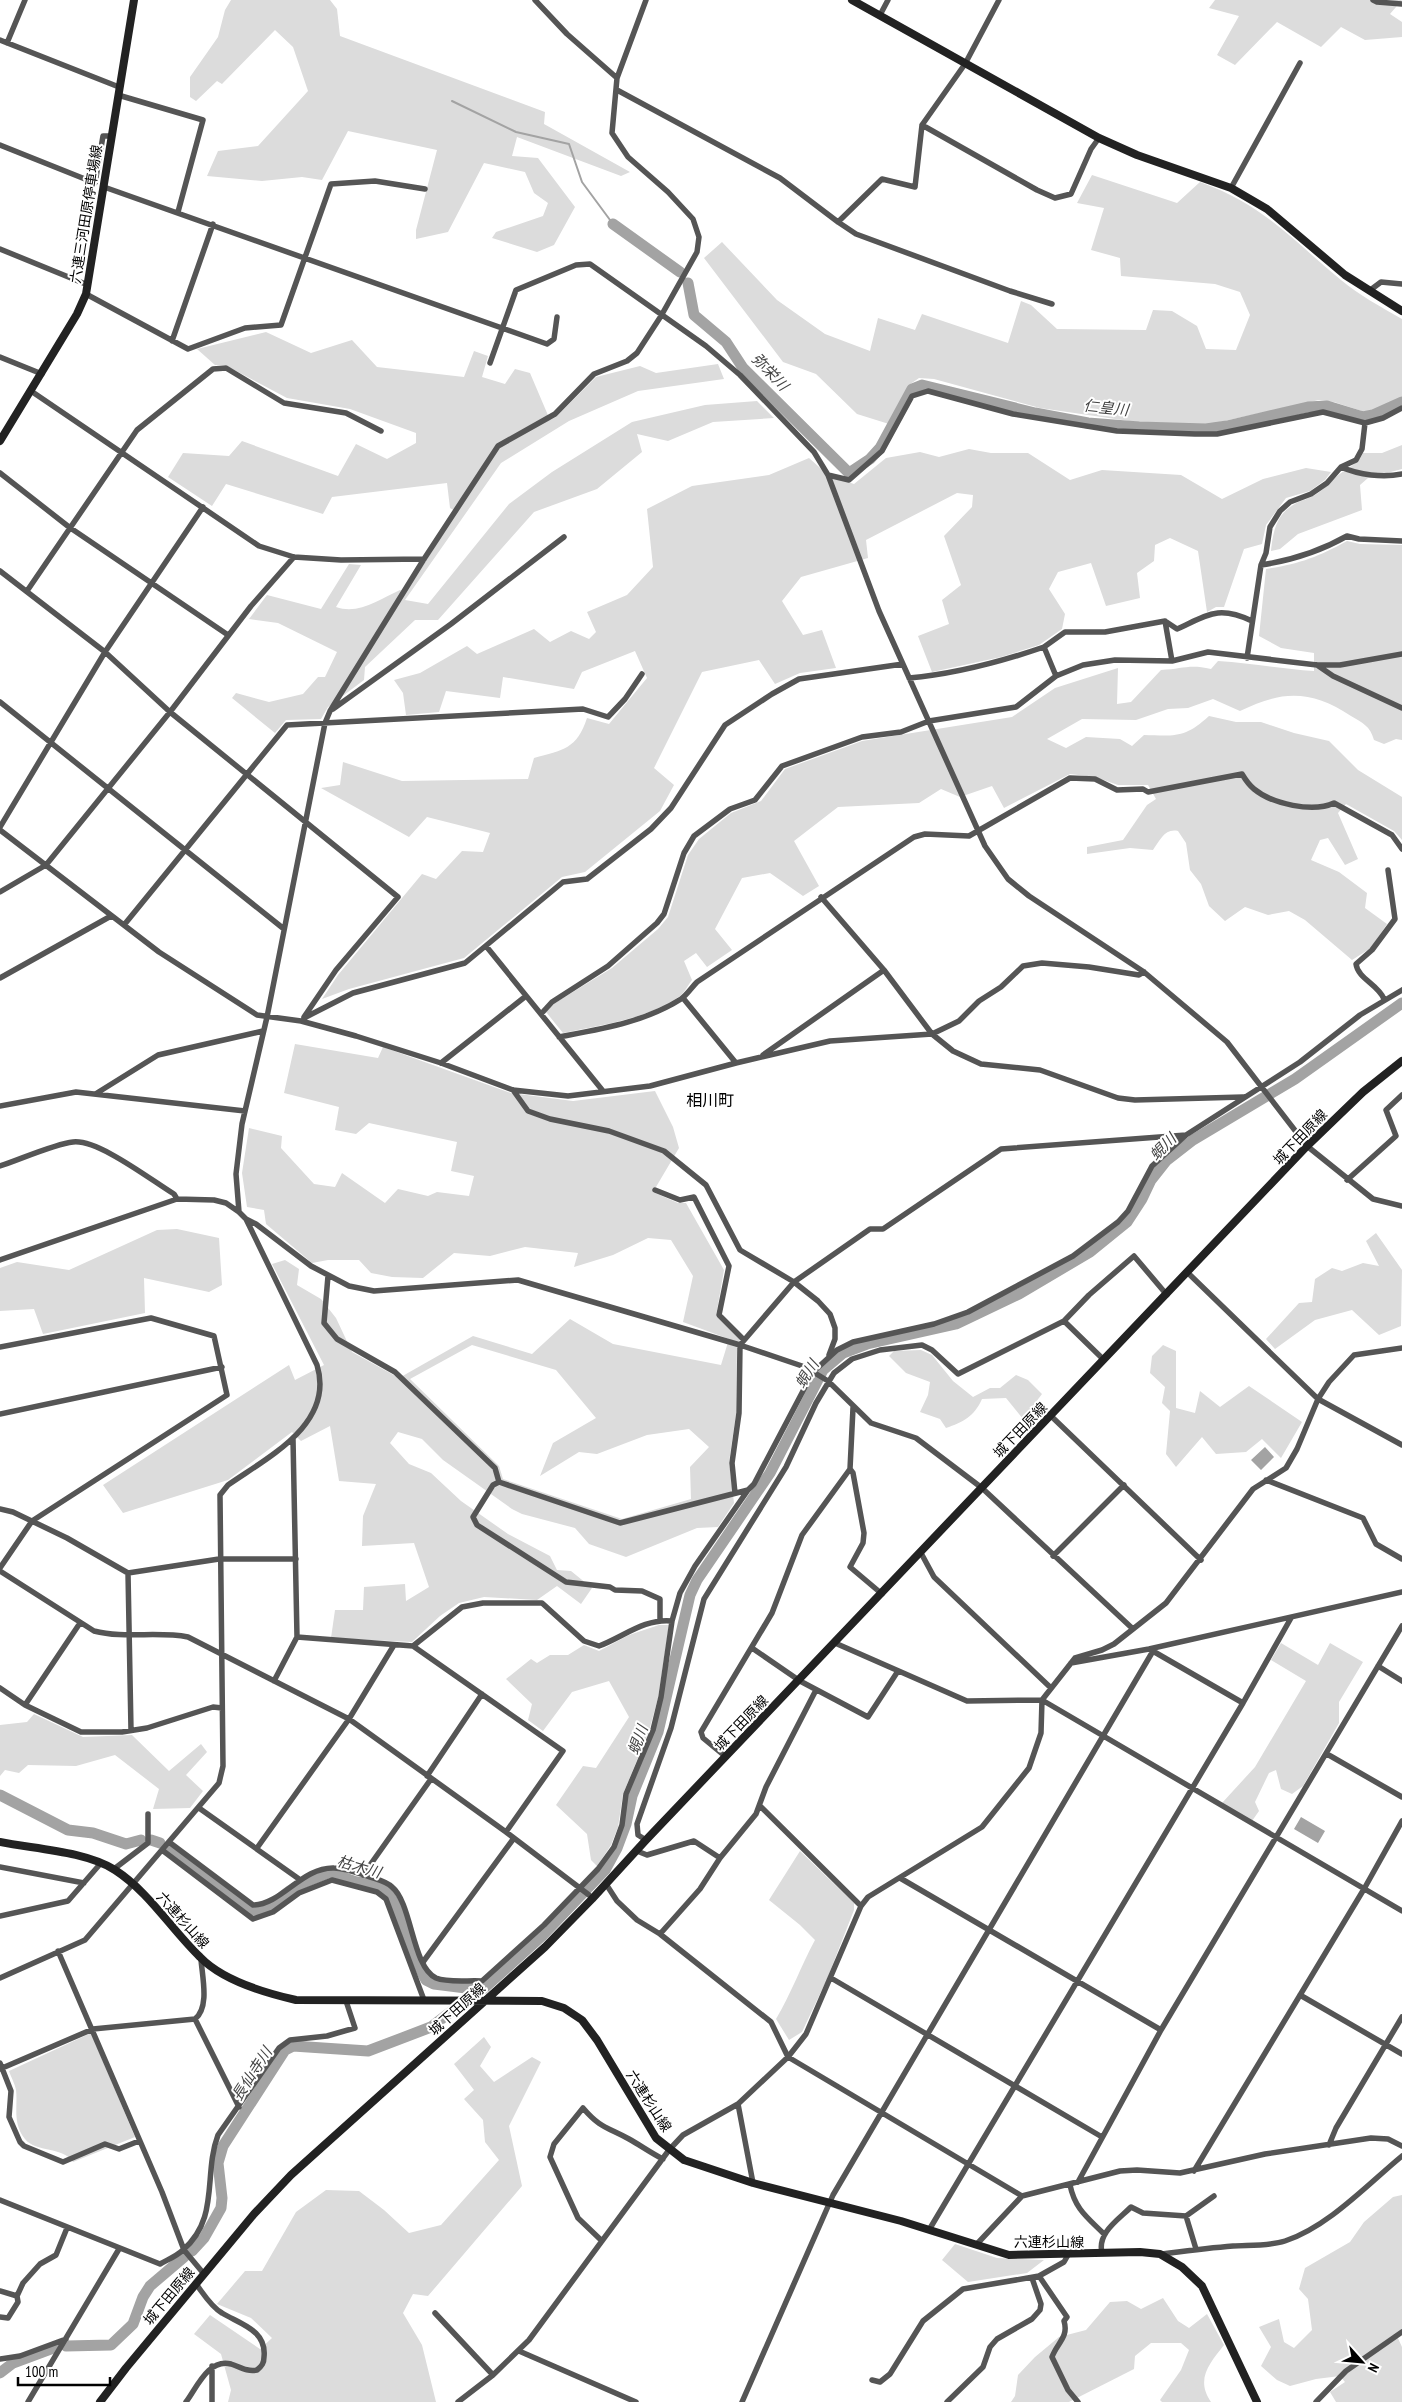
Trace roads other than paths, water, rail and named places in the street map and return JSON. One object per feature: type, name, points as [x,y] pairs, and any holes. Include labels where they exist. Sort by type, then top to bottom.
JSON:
[{"type":"main road","name":"六連三河田原停車場線","points":[[0,441],[42,374],[77,314],[86,294],[134,0]]},
{"type":"main road","points":[[852,0],[1099,138],[1137,155],[1231,188],[1267,209],[1345,275],[1369,292],[1402,311]]},
{"type":"main road","name":"城下田原線","points":[[100,2402],[254,2214],[291,2175],[545,1947],[586,1893],[606,1884],[1307,1146],[1363,1092],[1402,1061]]},
{"type":"main road","name":"六連杉山線","points":[[0,1842],[82,1857],[101,1863],[114,1870],[133,1884],[201,1959],[238,1981],[264,1992],[296,2000],[542,2001],[564,2008],[582,2020],[597,2040],[656,2138],[684,2160],[753,2183],[930,2230],[1009,2255],[1160,2254],[1182,2267],[1202,2286],[1258,2402]]},
{"type":"street","points":[[7,43],[25,0]]},
{"type":"street","points":[[535,0],[567,34],[617,78]]},
{"type":"street","points":[[239,1212],[236,1174],[245,1111],[267,1017],[325,723],[330,711],[424,559],[498,446],[555,414],[594,374],[627,361],[637,352],[662,316],[697,252],[699,238],[693,219],[668,192],[628,157],[612,133],[617,78],[646,0]]},
{"type":"street","points":[[880,15],[888,0]]},
{"type":"street","points":[[838,222],[882,179],[915,187],[922,125],[965,64],[999,0]]},
{"type":"street","points":[[1373,0],[1402,4]]},
{"type":"street","points":[[0,40],[118,91],[203,120],[178,212]]},
{"type":"street","points":[[1231,188],[1300,63]]},
{"type":"street","points":[[617,90],[780,178],[856,234],[1052,304]]},
{"type":"street","points":[[922,125],[1037,190],[1055,198],[1071,194],[1099,138]]},
{"type":"street","points":[[0,145],[95,183],[103,136],[111,136]]},
{"type":"street","points":[[86,294],[188,349],[245,328],[280,324],[331,184],[375,181],[425,189]]},
{"type":"street","points":[[104,187],[213,224],[305,259],[547,344],[554,339],[558,317]]},
{"type":"street","points":[[172,341],[213,224]]},
{"type":"street","points":[[0,249],[88,284]]},
{"type":"street","points":[[490,363],[516,290],[576,265],[590,264],[706,346],[740,375],[814,452],[828,475],[875,602],[985,846],[1008,879],[1144,972],[1227,1042],[1276,1103],[1307,1146],[1372,1199],[1402,1206]]},
{"type":"street","points":[[1369,292],[1381,282],[1402,284]]},
{"type":"street","points":[[0,357],[42,374]]},
{"type":"street","points":[[27,591],[137,430],[213,369],[226,368],[284,403],[346,413],[381,431]]},
{"type":"street","points":[[31,391],[259,546],[294,557],[341,560],[424,559]]},
{"type":"street","points":[[828,475],[849,480],[882,451],[912,396],[928,391],[1013,414],[1117,431],[1217,434],[1323,412],[1366,423],[1383,418],[1402,408]]},
{"type":"street","points":[[1247,658],[1261,565],[1266,553],[1270,527],[1280,510],[1290,502],[1311,494],[1327,483],[1342,467],[1356,460],[1362,449],[1366,423]]},
{"type":"street","points":[[1342,467],[1352,472],[1382,475],[1402,474]]},
{"type":"street","points":[[0,474],[69,527],[228,635]]},
{"type":"street","points":[[204,507],[105,652],[0,828],[159,952],[258,1015],[302,1019],[441,1063],[513,1090],[568,1096],[650,1086],[736,1062],[830,1041],[932,1034],[959,1021],[979,1001],[1001,987],[1023,966],[1042,964],[1089,967],[1139,975],[1144,972]]},
{"type":"street","points":[[1261,565],[1294,560],[1319,552],[1347,536],[1359,539],[1402,541]]},
{"type":"street","points":[[330,711],[451,624],[564,537]]},
{"type":"street","points":[[0,892],[46,865],[170,712],[228,635],[294,557]]},
{"type":"street","points":[[0,571],[105,652],[170,712],[398,897],[336,970],[302,1019]]},
{"type":"street","points":[[909,678],[933,676],[1002,661],[1044,647],[1065,632],[1105,632],[1165,621],[1177,629],[1214,612],[1234,612],[1252,620]]},
{"type":"street","points":[[1165,621],[1172,661]]},
{"type":"street","points":[[1044,647],[1056,676]]},
{"type":"street","points":[[541,1014],[552,1002],[608,966],[657,923],[664,914],[684,853],[694,836],[730,809],[755,800],[782,766],[862,737],[901,732],[929,721],[1016,706],[1056,676],[1083,665],[1115,660],[1172,661],[1208,652],[1317,665],[1340,665],[1402,654]]},
{"type":"street","points":[[302,1019],[353,993],[465,963],[563,882],[587,879],[651,829],[671,808],[725,725],[799,679],[903,664]]},
{"type":"street","points":[[1317,665],[1332,676],[1402,708]]},
{"type":"street","points":[[124,925],[287,725],[583,708],[608,717],[625,699],[642,674]]},
{"type":"street","points":[[0,702],[284,929]]},
{"type":"street","points":[[559,1036],[613,1027],[647,1016],[683,998],[697,982],[821,897],[914,837],[925,834],[969,836],[1070,778],[1095,779],[1117,790],[1142,789],[1148,792],[1242,774],[1253,789],[1284,805],[1326,807],[1334,803],[1392,835],[1402,849]]},
{"type":"street","points":[[1384,999],[1381,992],[1357,970],[1356,964],[1372,950],[1395,919],[1388,870]]},
{"type":"street","points":[[821,897],[884,970],[932,1034],[952,1051],[982,1064],[1040,1070],[1118,1098],[1135,1100],[1243,1097]]},
{"type":"street","points":[[0,978],[111,916]]},
{"type":"street","points":[[486,946],[603,1091]]},
{"type":"street","points":[[760,1058],[884,970]]},
{"type":"street","points":[[169,1842],[253,1905],[261,1905],[269,1901],[299,1879],[324,1869],[336,1868],[387,1883],[398,1894],[423,1962],[430,1974],[438,1979],[482,1981],[544,1925],[586,1893],[598,1869],[614,1847],[622,1826],[626,1794],[652,1730],[661,1697],[672,1621],[680,1593],[694,1566],[754,1484],[815,1373],[828,1357],[853,1342],[934,1324],[968,1312],[1072,1256],[1118,1222],[1128,1211],[1152,1166],[1186,1135],[1243,1097],[1264,1089],[1384,999],[1402,990]]},
{"type":"street","points":[[441,1063],[526,996]]},
{"type":"street","points":[[683,998],[736,1062]]},
{"type":"street","points":[[97,1093],[158,1055],[263,1031]]},
{"type":"street","points":[[513,1090],[528,1111],[550,1118],[609,1131],[664,1151],[706,1185],[740,1250],[794,1282],[818,1301],[830,1314],[835,1328],[835,1339],[828,1357]]},
{"type":"street","points":[[0,1106],[76,1092],[245,1111]]},
{"type":"street","points":[[1347,1180],[1396,1136],[1386,1110],[1402,1095]]},
{"type":"street","points":[[735,1493],[732,1463],[739,1413],[741,1342],[794,1282],[870,1229],[883,1229],[1001,1149],[1186,1135]]},
{"type":"street","points":[[0,1166],[73,1142],[87,1144],[130,1164],[143,1175],[174,1194],[177,1199]]},
{"type":"street","points":[[655,1190],[680,1200],[694,1197],[729,1266],[719,1315],[741,1342]]},
{"type":"street","points":[[0,1260],[177,1199],[214,1200],[226,1203],[328,1276],[350,1286],[374,1291],[518,1280],[741,1342],[815,1373],[826,1380],[853,1408],[871,1423],[916,1438],[982,1488],[1133,1629]]},
{"type":"street","points":[[0,1978],[84,1940],[219,1783],[223,1766],[219,1559],[220,1495],[228,1485],[293,1438],[309,1420],[320,1398],[322,1380],[317,1365],[246,1219]]},
{"type":"street","points":[[646,1840],[638,1835],[637,1824],[671,1728],[704,1598],[786,1467],[826,1380],[852,1359],[880,1350],[922,1345],[932,1350],[958,1374],[1064,1321],[1089,1295],[1134,1256],[1166,1295]]},
{"type":"street","points":[[1188,1273],[1318,1399],[1402,1445]]},
{"type":"street","points":[[328,1276],[324,1323],[337,1339],[395,1372],[495,1468],[498,1482]]},
{"type":"street","points":[[0,1347],[151,1318],[214,1336],[227,1395],[32,1522],[0,1570],[94,1631],[128,1635],[171,1634],[188,1638],[349,1720],[506,1832],[586,1893]]},
{"type":"street","points":[[1064,1321],[1104,1360]]},
{"type":"street","points":[[458,2402],[493,2375],[519,2351],[669,2150],[683,2135],[738,2104],[788,2057],[806,2034],[861,1906],[876,1892],[982,1827],[1029,1768],[1041,1733],[1042,1700],[1071,1662],[1080,1656],[1102,1650],[1166,1603],[1201,1560],[1253,1489],[1266,1480],[1280,1474],[1286,1468],[1297,1449],[1318,1399],[1329,1382],[1354,1355],[1402,1348]]},
{"type":"street","points":[[0,1414],[222,1367]]},
{"type":"street","points":[[726,1757],[702,1738],[701,1732],[772,1613],[802,1535],[850,1469],[853,1408]]},
{"type":"street","points":[[1051,1416],[1124,1484],[1201,1560]]},
{"type":"street","points":[[274,1681],[297,1637],[293,1438]]},
{"type":"street","points":[[850,1469],[853,1473],[864,1534],[863,1543],[850,1567],[882,1594]]},
{"type":"street","points":[[1266,1480],[1363,1518],[1376,1544],[1402,1559]]},
{"type":"street","points":[[498,1482],[620,1524],[748,1490]]},
{"type":"street","points":[[498,1482],[493,1485],[473,1517],[477,1525],[566,1582],[610,1587],[615,1590],[642,1591],[660,1599],[660,1620]]},
{"type":"street","points":[[1054,1556],[1124,1484]]},
{"type":"street","points":[[0,1509],[12,1512],[67,1538],[128,1574],[219,1559],[296,1559]]},
{"type":"street","points":[[922,1553],[934,1577],[1051,1688]]},
{"type":"street","points":[[128,1574],[128,1635],[132,1730]]},
{"type":"street","points":[[1071,1662],[1151,1650],[1402,1592]]},
{"type":"street","points":[[413,1646],[462,1607],[483,1603],[542,1603],[584,1641],[599,1646],[627,1632],[660,1620],[672,1621]]},
{"type":"street","points":[[930,2230],[967,2163],[1243,1703],[1291,1618]]},
{"type":"street","points":[[25,1705],[80,1623]]},
{"type":"street","points":[[1078,2182],[1161,2030],[1277,1839],[1402,1626]]},
{"type":"street","points":[[297,1637],[413,1646],[563,1751],[506,1832]]},
{"type":"street","points":[[835,1643],[967,1701],[1042,1700],[1190,1789],[1402,1911]]},
{"type":"street","points":[[256,1848],[349,1720],[394,1645]]},
{"type":"street","points":[[752,1648],[816,1690],[868,1717],[898,1671]]},
{"type":"street","points":[[1151,1650],[1243,1703]]},
{"type":"street","points":[[742,2402],[830,2202],[1104,1737],[1151,1650]]},
{"type":"street","points":[[1378,1666],[1402,1680]]},
{"type":"street","points":[[0,1688],[25,1705],[82,1732],[122,1732],[146,1728],[213,1707],[222,1708]]},
{"type":"street","points":[[660,1934],[700,1889],[720,1858],[760,1806],[766,1787],[816,1690]]},
{"type":"street","points":[[363,1875],[482,1694]]},
{"type":"street","points":[[1327,1754],[1402,1797]]},
{"type":"street","points":[[760,1806],[861,1906]]},
{"type":"street","points":[[199,1808],[299,1879]]},
{"type":"street","points":[[114,1870],[148,1844],[148,1814]]},
{"type":"street","points":[[1194,2171],[1364,1888],[1402,1821]]},
{"type":"street","points":[[423,1962],[514,1838]]},
{"type":"street","points":[[637,1851],[647,1854],[694,1841],[720,1858]]},
{"type":"street","points":[[162,1850],[253,1919],[273,1912],[300,1893],[332,1880],[376,1892],[386,1899],[424,2000]]},
{"type":"street","points":[[0,1916],[68,1901],[101,1863]]},
{"type":"street","points":[[0,1867],[84,1883]]},
{"type":"street","points":[[900,1878],[1161,2030]]},
{"type":"street","points":[[606,1884],[617,1901],[637,1920],[660,1934],[770,2022],[788,2057],[1022,2196]]},
{"type":"street","points":[[58,1951],[93,2029],[184,2250],[204,2274]]},
{"type":"street","points":[[140,2141],[119,2149],[105,2144],[63,2162],[24,2146],[20,2142],[10,2117],[10,2091],[1,2067],[93,2029],[195,2019],[200,2015],[203,2005],[201,1959]]},
{"type":"street","points":[[831,1978],[1102,2137]]},
{"type":"street","points":[[1300,1995],[1402,2054]]},
{"type":"street","points":[[0,2200],[160,2264],[184,2250],[204,2222],[212,2150],[218,2135],[280,2048],[290,2040],[327,2036],[355,2028],[346,2001]]},
{"type":"street","points":[[1329,2145],[1336,2128],[1402,2017]]},
{"type":"street","points":[[195,2019],[239,2107]]},
{"type":"street","points":[[738,2104],[753,2183]]},
{"type":"street","points":[[602,2241],[578,2218],[550,2157],[554,2144],[583,2108],[592,2119],[609,2131],[629,2139],[663,2159]]},
{"type":"street","points":[[976,2245],[1022,2196],[1120,2171],[1137,2170],[1180,2174],[1265,2154],[1372,2138],[1388,2139],[1402,2146]]},
{"type":"street","points":[[1160,2254],[1284,2241],[1303,2233],[1328,2218],[1402,2156]]},
{"type":"street","points":[[1070,2184],[1073,2200],[1079,2209],[1104,2234]]},
{"type":"street","points":[[1102,2253],[1100,2245],[1104,2234],[1131,2207],[1142,2213],[1186,2216],[1214,2196]]},
{"type":"street","points":[[1186,2216],[1196,2249]]},
{"type":"street","points":[[0,2317],[8,2318],[13,2314],[18,2302],[17,2296],[23,2283],[40,2264],[56,2255],[67,2228]]},
{"type":"street","points":[[28,2402],[119,2249]]},
{"type":"street","points":[[872,2380],[880,2382],[890,2374],[923,2321],[963,2289],[1036,2277],[1064,2262],[1068,2254]]},
{"type":"street","points":[[947,2402],[983,2367],[990,2347],[996,2339],[1032,2319],[1040,2310],[1041,2304],[1036,2277]]},
{"type":"street","points":[[1036,2277],[1067,2317],[1064,2322],[1065,2337],[1055,2349],[1052,2357],[1068,2390],[1078,2402]]},
{"type":"street","points":[[186,2402],[212,2366],[222,2362],[246,2370],[257,2370],[264,2363],[264,2344],[239,2320],[221,2313],[196,2284]]},
{"type":"street","points":[[0,2291],[17,2296]]},
{"type":"street","points":[[435,2313],[493,2375]]},
{"type":"street","points":[[1316,2402],[1346,2370],[1402,2332]]},
{"type":"street","points":[[0,2359],[20,2356],[66,2339]]},
{"type":"street","points":[[519,2351],[636,2402]]},
{"type":"street","points":[[212,2366],[212,2402]]},
{"type":"waterway","points":[[452,101],[516,132],[569,144],[582,182],[613,224]]},
{"type":"waterway","name":"弥栄川","points":[[613,224],[680,272]]},
{"type":"waterway","name":"仁皇川","points":[[688,283],[694,315],[726,342],[743,368],[849,473],[870,459],[880,448],[912,389],[922,385],[1035,413],[1088,423],[1139,427],[1206,429],[1308,407],[1327,406],[1363,417],[1373,415],[1402,402]]},
{"type":"waterway","name":"蜆川","points":[[169,1849],[252,1910],[264,1909],[307,1881],[331,1872],[353,1881],[380,1886],[389,1895],[401,1918],[426,1980],[434,1984],[482,1990],[542,1936],[605,1870],[617,1848],[626,1824],[632,1796],[658,1732],[690,1595],[697,1580],[770,1473],[823,1370],[843,1353],[867,1344],[956,1324],[1019,1294],[1090,1252],[1127,1222],[1142,1199],[1151,1180],[1166,1161],[1193,1140],[1295,1079],[1402,1003]]},
{"type":"waterway","name":"枯木川","points":[[0,1795],[68,1830],[93,1833],[126,1844],[141,1840]]},
{"type":"waterway","name":"枯木川","points":[[151,1840],[160,1843]]},
{"type":"waterway","name":"長仙寺川","points":[[192,2251],[204,2238],[221,2208],[222,2198],[218,2163],[223,2146],[285,2050],[293,2046],[368,2051],[431,2027],[457,2007]]},
{"type":"waterway","name":"長仙寺川","points":[[66,2346],[111,2345],[133,2324],[143,2297],[150,2286],[184,2257]]},
{"type":"waterway","name":"長仙寺川","points":[[0,2373],[13,2363],[56,2347]]},
{"type":"district","name":"相川町","points":[[710,1100]]}]
